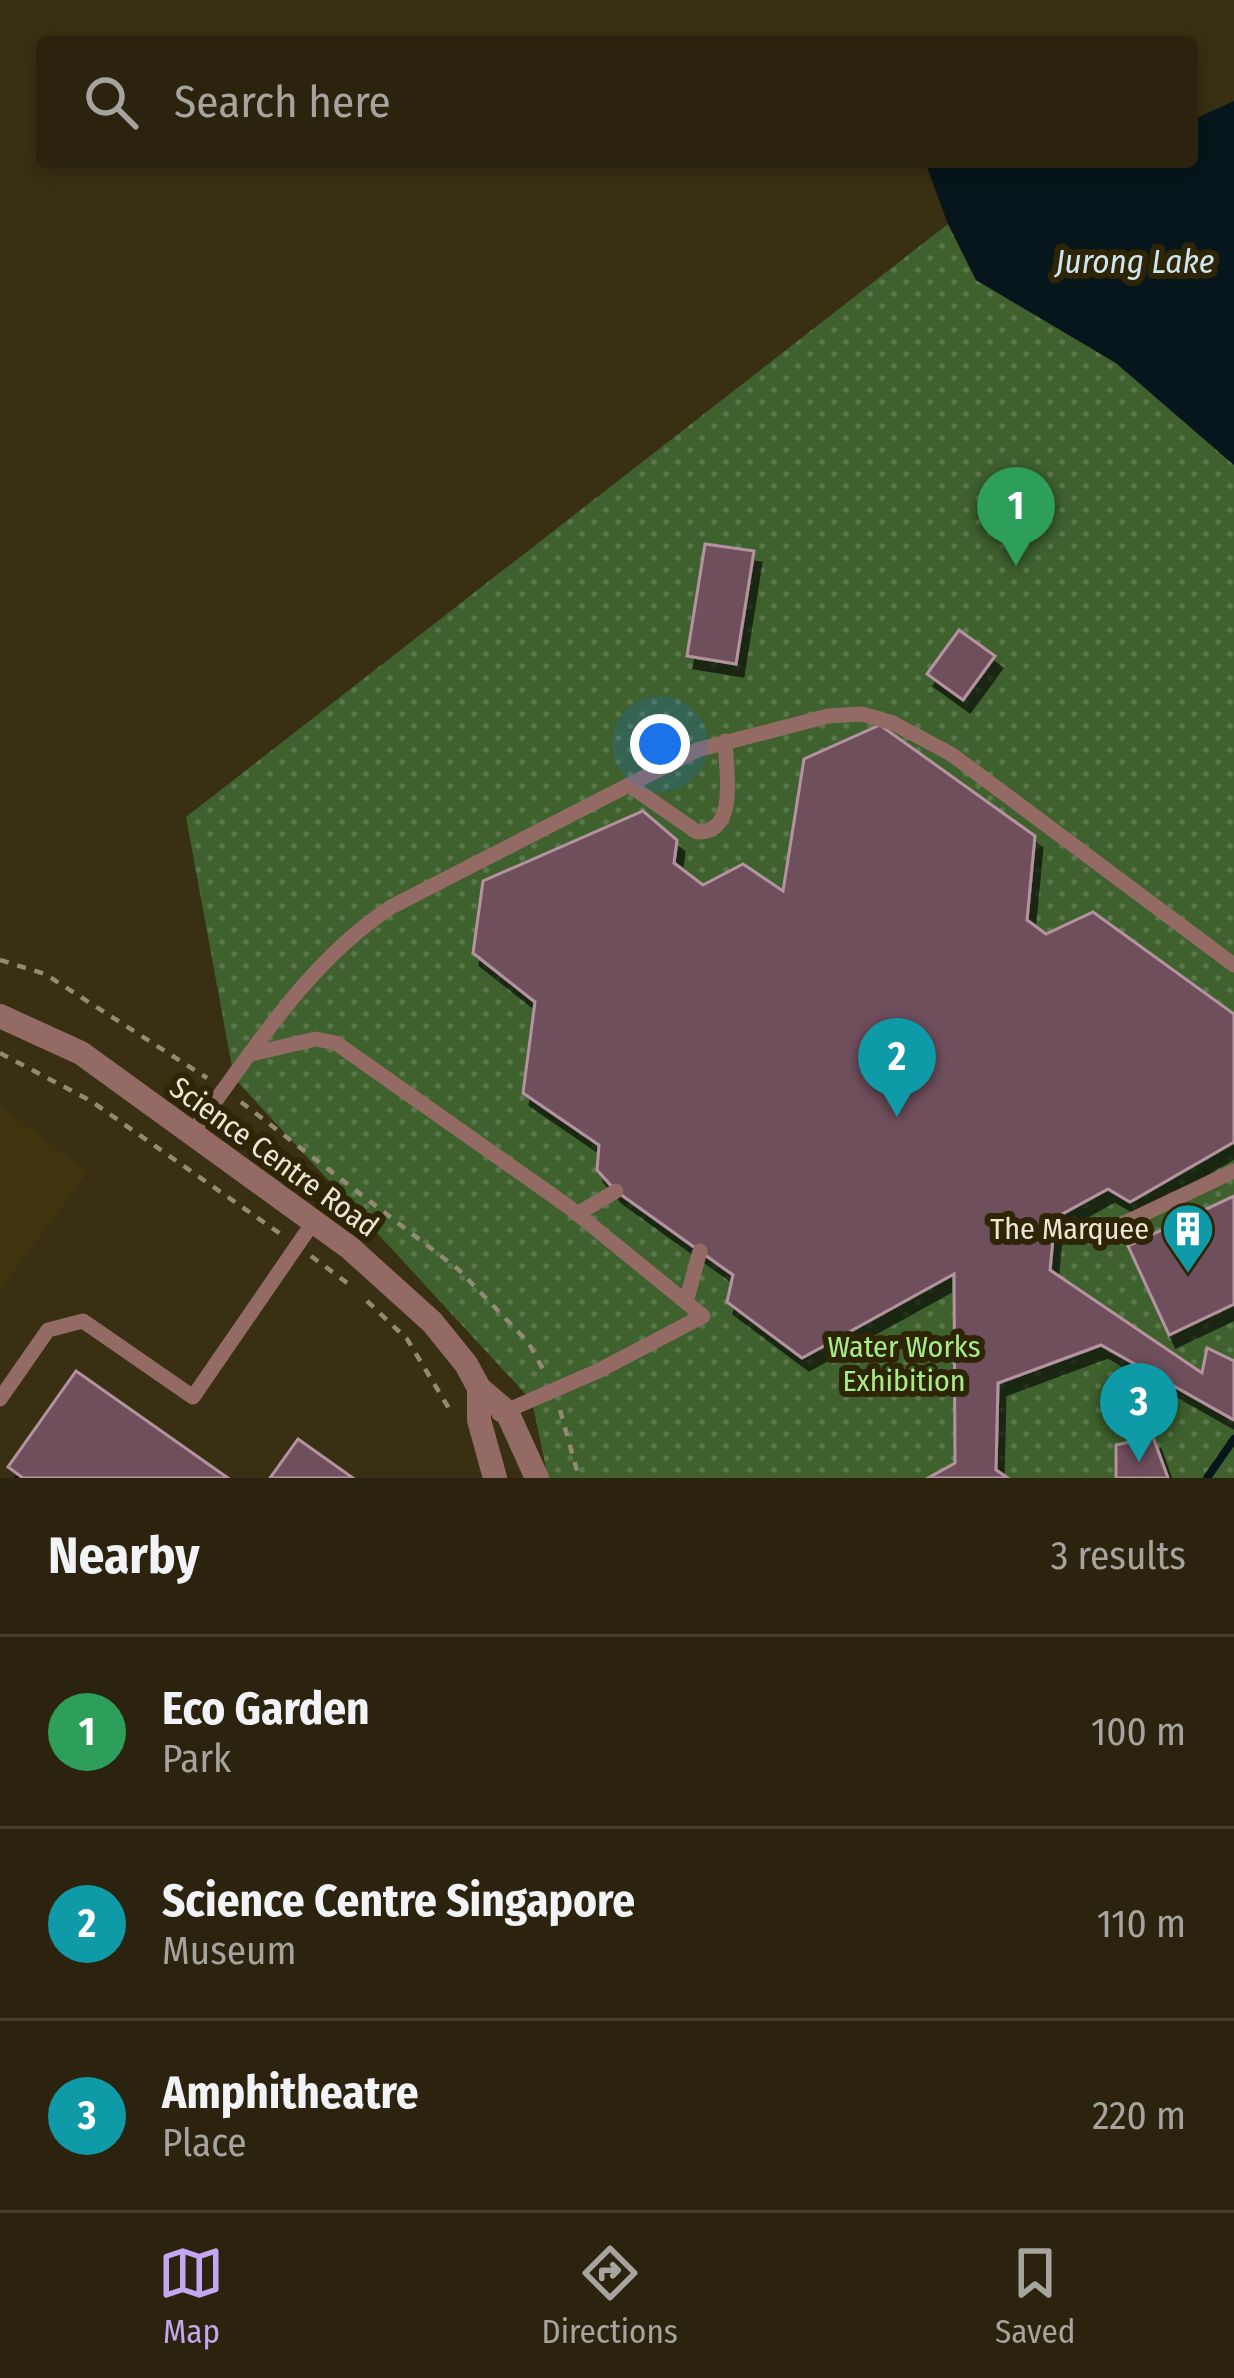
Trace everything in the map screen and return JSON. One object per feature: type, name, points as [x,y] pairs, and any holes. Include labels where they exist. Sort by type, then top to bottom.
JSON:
[{"type":"street","name":"Science Centre Road","points":[[0,1016],[81,1053],[314,1221],[432,1322],[479,1388],[507,1412],[537,1478]]},
{"type":"street","points":[[479,1388],[470,1425],[495,1478]]},
{"type":"lane","points":[[192,1133],[310,977],[358,929],[455,872],[697,750],[828,716],[862,714],[893,723],[951,754],[1234,965]]},
{"type":"lane","points":[[629,784],[697,832],[710,832],[720,825],[726,810],[725,741]]},
{"type":"lane","points":[[251,1054],[316,1039],[335,1043],[577,1214],[704,1316],[555,1390],[470,1425]]},
{"type":"lane","points":[[1093,1238],[1234,1171]]},
{"type":"lane","points":[[577,1214],[616,1191]]},
{"type":"lane","points":[[0,1399],[48,1330],[83,1321],[193,1397],[314,1221]]},
{"type":"lane","points":[[686,1301],[700,1251]]},
{"type":"path","points":[[0,959],[45,974],[224,1090],[459,1270],[528,1342],[555,1390],[579,1478]]},
{"type":"path","points":[[0,1053],[91,1101],[281,1234]]},
{"type":"path","points":[[299,1247],[353,1287]]},
{"type":"path","points":[[366,1300],[407,1339],[470,1425]]},
{"type":"shaded area","points":[[0,1106],[88,1172],[0,1289]]},
{"type":"green space","name":"Water Works Exhibition","points":[[948,224],[976,280],[1116,363],[1234,465],[1234,1478],[548,1478],[532,1401],[234,1078],[186,817]]},
{"type":"water","name":"Jurong Lake","points":[[1234,101],[1234,465],[1116,363],[976,280],[927,168],[1198,168],[1198,117]]},
{"type":"building","points":[[705,544],[754,551],[736,664],[687,656]]},
{"type":"building","points":[[959,630],[995,656],[963,700],[927,674]]},
{"type":"building","points":[[880,725],[1035,836],[1027,920],[1046,934],[1093,912],[1234,1014],[1234,1142],[1130,1202],[1108,1189],[1055,1218],[1050,1270],[1202,1373],[1207,1348],[1234,1361],[1234,1420],[1101,1345],[998,1383],[996,1470],[1008,1478],[928,1478],[955,1463],[954,1274],[802,1358],[727,1302],[733,1275],[616,1191],[597,1170],[599,1145],[523,1093],[535,1002],[473,953],[483,881],[643,811],[677,840],[674,863],[703,885],[743,864],[783,891],[804,759]]},
{"type":"building","name":"The Marquee","points":[[1234,1196],[1234,1304],[1169,1335],[1128,1246]]},
{"type":"building","points":[[76,1371],[228,1478],[23,1478],[8,1467]]},
{"type":"building","points":[[1153,1437],[1168,1478],[1116,1478],[1116,1445]]},
{"type":"building","points":[[298,1439],[353,1478],[270,1478]]},
{"type":"waterway","points":[[1207,1478],[1234,1439]]},
{"type":"place","name":"Eco Garden","points":[[1016,566]]},
{"type":"place","name":"Science Centre Singapore","points":[[897,1117]]},
{"type":"place","name":"The Marquee","points":[[1188,1275]]},
{"type":"place","name":"Amphitheatre","points":[[1139,1462]]}]
